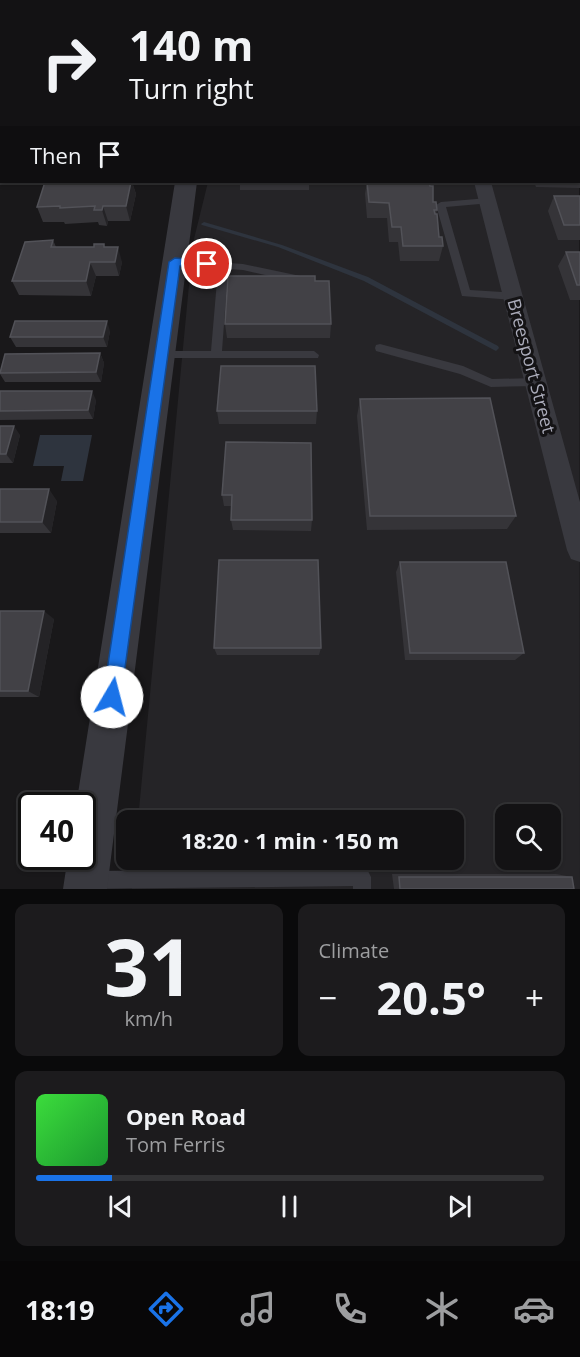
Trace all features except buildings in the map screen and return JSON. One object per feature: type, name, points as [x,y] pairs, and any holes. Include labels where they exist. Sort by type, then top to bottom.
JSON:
[{"type":"street","points":[[85,884],[186,183]]},
{"type":"street","name":"Breesport Street","points":[[485,191],[580,550]]},
{"type":"lane","points":[[485,191],[441,205],[466,293],[513,296]]},
{"type":"lane","points":[[175,262],[223,266],[309,281]]},
{"type":"lane","points":[[216,355],[223,266]]},
{"type":"lane","points":[[380,348],[463,370],[491,382],[536,382]]},
{"type":"lane","points":[[161,355],[314,355]]},
{"type":"lane","points":[[85,884],[362,877],[362,889]]},
{"type":"shaded area","points":[[208,183],[579,183],[580,889],[132,889],[134,870],[464,870],[464,810],[139,810],[193,243]]},
{"type":"shaded area","points":[[40,435],[92,435],[83,481],[61,481],[64,466],[33,466]]},
{"type":"waterway","points":[[204,224],[280,246],[366,279],[496,348]]},
{"type":"route","points":[[112,697],[175,262],[207,264]]}]
